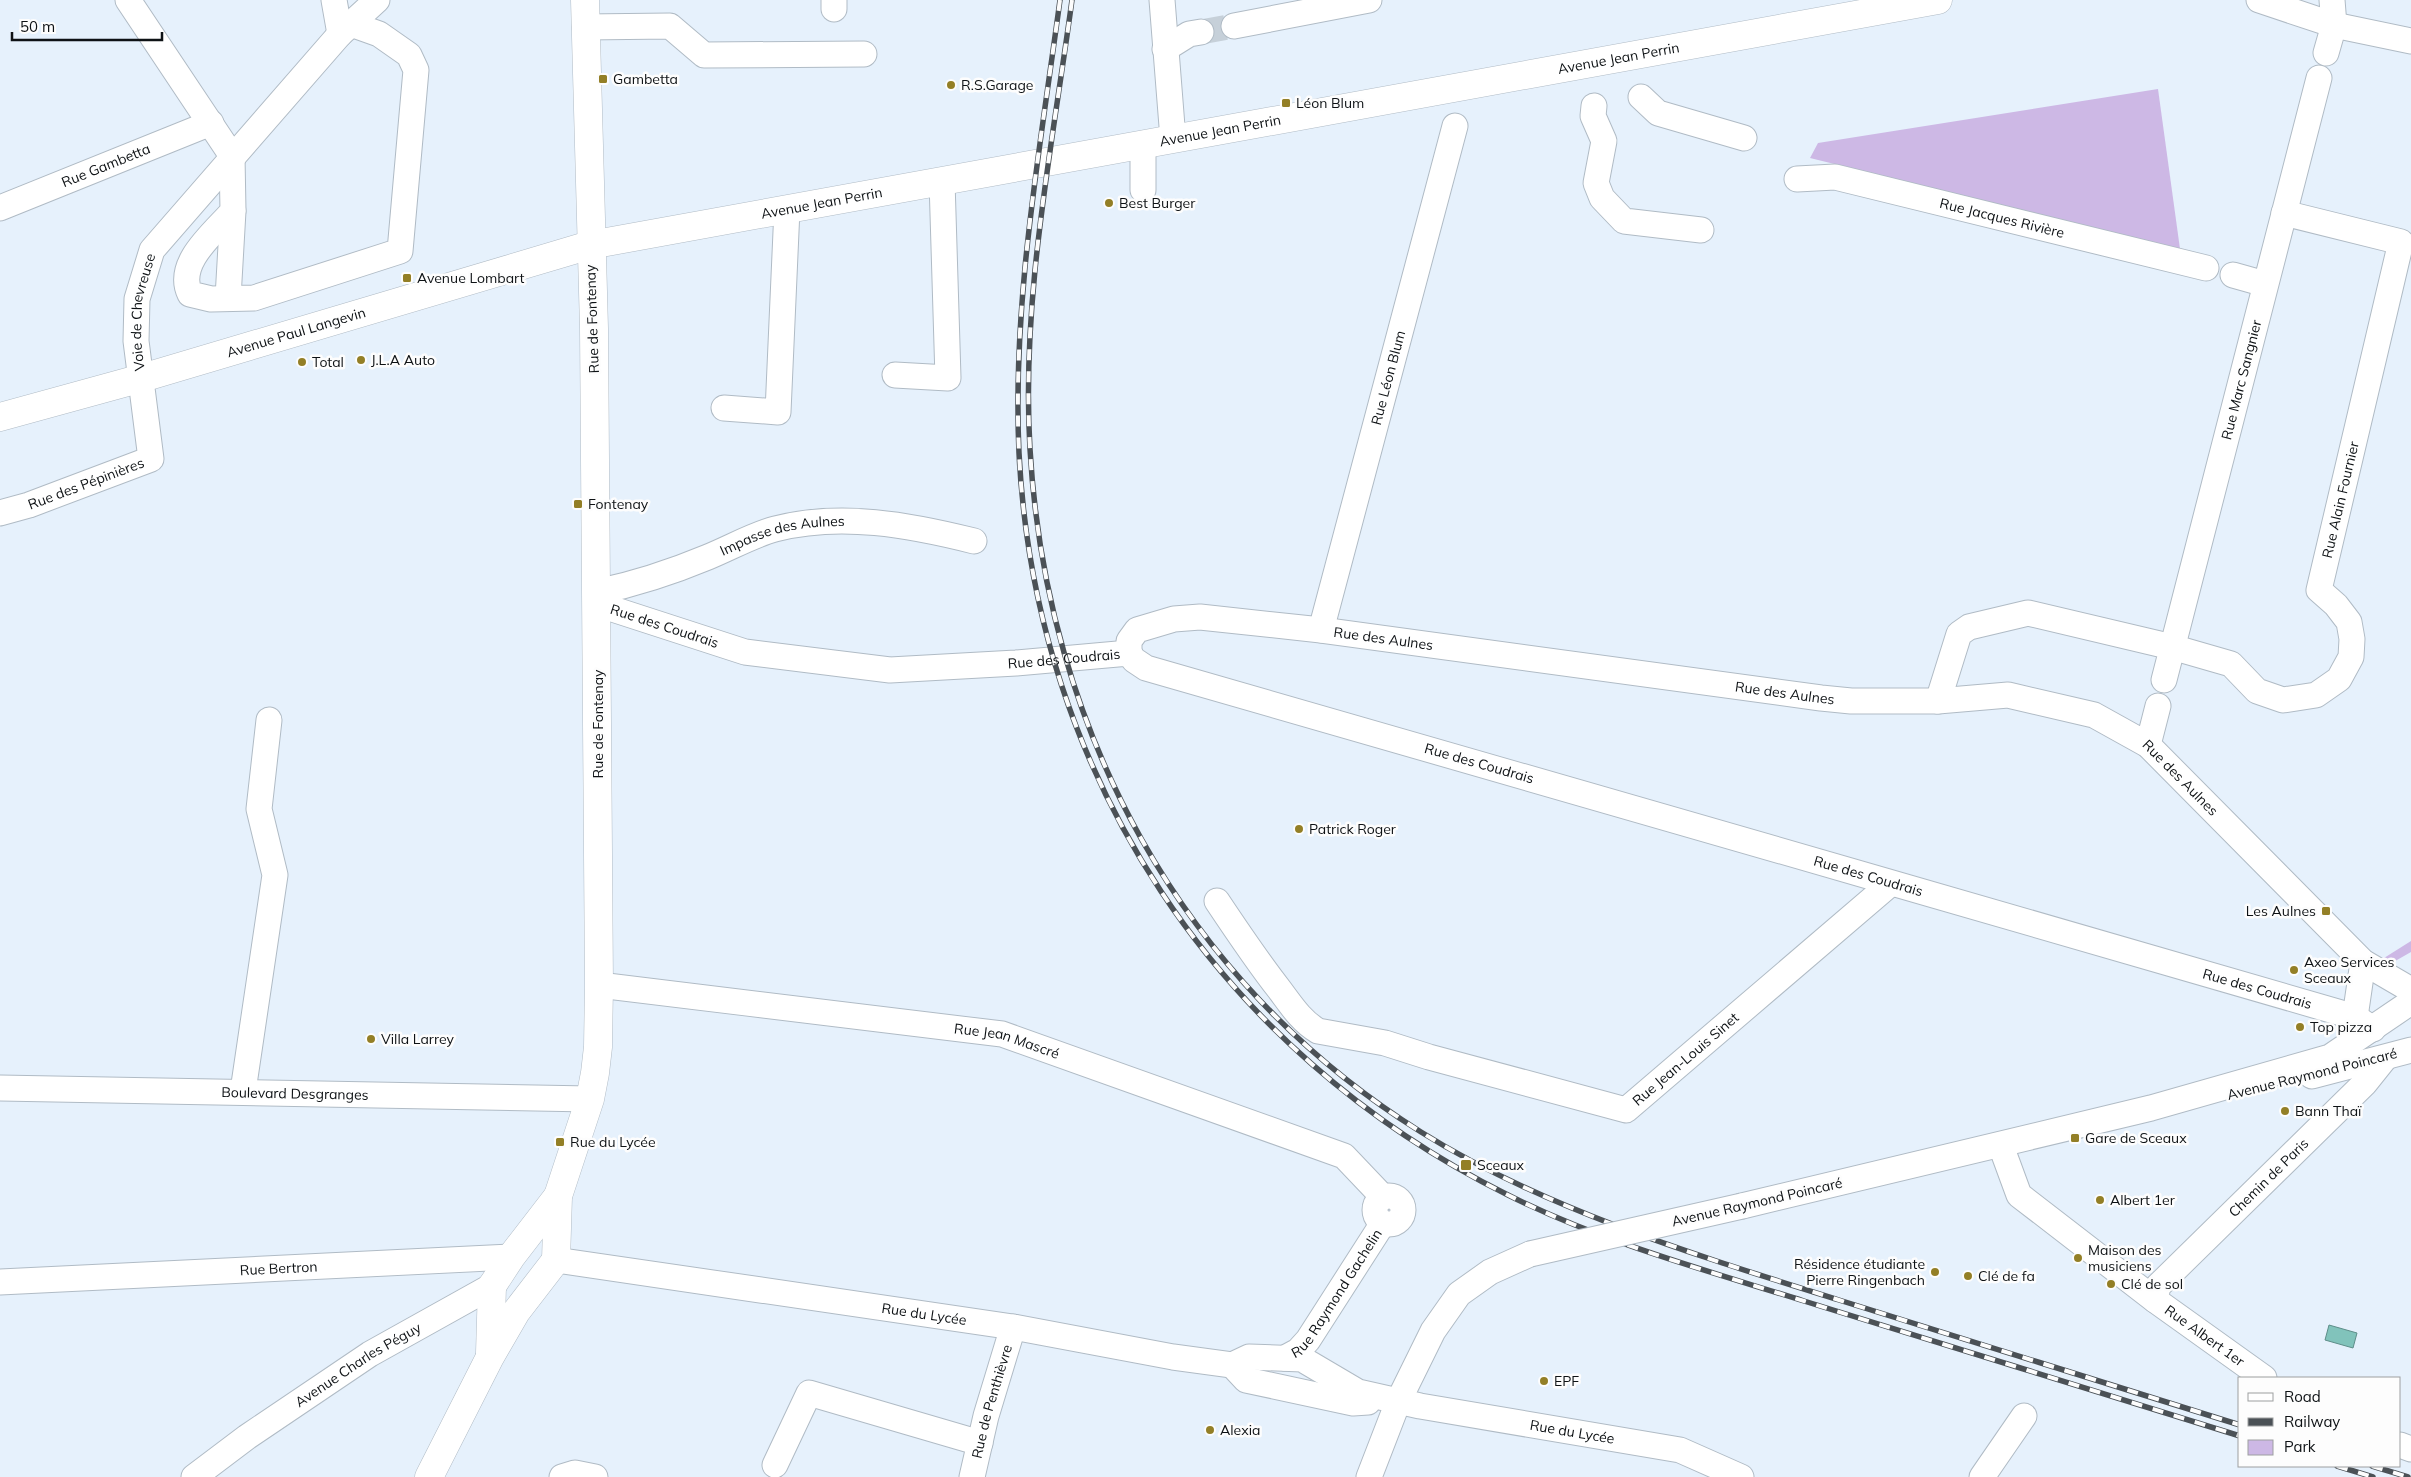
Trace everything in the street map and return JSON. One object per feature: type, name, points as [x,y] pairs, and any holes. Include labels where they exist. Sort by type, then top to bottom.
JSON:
[{"type":"main road","points":[[585,0],[590,245]]},
{"type":"main road","name":"Avenue Jean Perrin","points":[[590,245],[1938,0]]},
{"type":"main road","name":"Avenue Paul Langevin","points":[[0,417],[142,378],[590,245]]},
{"type":"main road","name":"Rue de Fontenay","points":[[556,1260],[558,1196],[590,1099],[598,1048],[597,598],[594,328],[590,245]]},
{"type":"main road","name":"Rue de Fontenay","points":[[492,1286],[511,1257],[558,1196]]},
{"type":"main road","name":"Rue Bertron","points":[[511,1257],[534,1255],[556,1260]]},
{"type":"main road","points":[[429,1477],[490,1357],[516,1312],[556,1260]]},
{"type":"main road","points":[[490,1357],[492,1286],[534,1288]]},
{"type":"street","points":[[128,0],[232,156],[233,211],[228,298]]},
{"type":"street","points":[[334,0],[345,29]]},
{"type":"street","points":[[232,156],[345,29],[377,0]]},
{"type":"street","points":[[1162,0],[1173,138]]},
{"type":"street","points":[[1268,0],[1244,25],[1368,0]]},
{"type":"street","points":[[2259,0],[2334,25],[2411,41]]},
{"type":"street","points":[[2326,53],[2334,25],[2332,0]]},
{"type":"street","points":[[585,27],[670,26],[704,55],[864,54]]},
{"type":"street","points":[[233,211],[195,255],[186,273],[186,285],[190,294],[211,299],[254,298],[400,251],[416,70],[409,55],[379,34],[345,29]]},
{"type":"street","points":[[1165,49],[1189,34],[1201,32]]},
{"type":"street","name":"Rue Marc Sangnier","points":[[2164,680],[2319,78]]},
{"type":"street","points":[[1641,97],[1658,113],[1744,138]]},
{"type":"street","points":[[1594,106],[1593,116],[1604,141],[1596,183],[1602,198],[1624,221],[1701,230]]},
{"type":"street","name":"Rue Gambetta","points":[[0,208],[211,123]]},
{"type":"street","name":"Rue Léon Blum","points":[[1321,630],[1455,126]]},
{"type":"street","points":[[1143,144],[1143,190]]},
{"type":"street","name":"Voie de Chevreuse","points":[[142,378],[136,341],[137,299],[152,250],[232,156]]},
{"type":"street","name":"Rue Jacques Rivière","points":[[1797,179],[1836,177],[2206,268]]},
{"type":"street","points":[[895,375],[948,378],[942,181]]},
{"type":"street","points":[[724,408],[778,412],[787,209]]},
{"type":"street","name":"Rue Alain Fournier","points":[[2172,647],[2231,664],[2258,691],[2283,700],[2316,695],[2339,679],[2351,657],[2352,639],[2349,622],[2336,605],[2318,590],[2400,242],[2284,213]]},
{"type":"street","points":[[2234,275],[2265,284]]},
{"type":"street","name":"Rue des Pépinières","points":[[0,513],[29,505],[151,459],[142,378]]},
{"type":"street","name":"Impasse des Aulnes","points":[[597,598],[644,582],[775,529],[819,523],[882,522],[927,529],[974,541]]},
{"type":"street","name":"Rue des Coudrais","points":[[597,598],[745,652],[890,670],[1016,663],[1129,653],[1134,660],[1146,668],[1474,760],[1890,884],[2382,1016]]},
{"type":"street","points":[[1938,701],[1959,634],[1969,627],[2028,613],[2172,647]]},
{"type":"street","name":"Rue des Aulnes","points":[[1129,653],[1129,641],[1137,630],[1174,619],[1200,617],[1321,630],[1821,698],[1852,701],[1938,701],[2008,695],[2094,715],[2148,745],[2363,962],[2411,990]]},
{"type":"street","points":[[2148,745],[2158,706]]},
{"type":"street","points":[[243,1091],[275,875],[259,809],[269,720]]},
{"type":"street","name":"Rue Jean-Louis Sinet","points":[[1217,901],[1257,961],[1309,1026],[1318,1031],[1385,1044],[1429,1058],[1626,1110],[1890,884]]},
{"type":"street","points":[[2363,962],[2382,1016],[2400,1053]]},
{"type":"street","name":"Rue Jean Mascré","points":[[599,985],[1002,1034],[1344,1156],[1383,1197],[1376,1204],[1374,1210],[1375,1216],[1383,1223]]},
{"type":"street","name":"Avenue Raymond Poincaré","points":[[1369,1477],[1398,1402],[1433,1330],[1459,1294],[1490,1272],[1530,1254],[2001,1146],[2183,1100],[2330,1058],[2382,1016]]},
{"type":"street","name":"Chemin de Paris","points":[[2155,1300],[2158,1286],[2358,1075],[2400,1053]]},
{"type":"street","name":"Avenue Raymond Poincaré","points":[[2183,1100],[2238,1096],[2358,1075]]},
{"type":"street","name":"Boulevard Desgranges","points":[[0,1088],[243,1091],[590,1099]]},
{"type":"street","name":"Rue Albert 1er","points":[[2001,1146],[2015,1186],[2155,1300],[2263,1377]]},
{"type":"street","name":"Rue Raymond Gachelin","points":[[1285,1358],[1298,1352],[1308,1340],[1383,1223]]},
{"type":"street","name":"Rue Bertron","points":[[0,1282],[511,1257]]},
{"type":"street","name":"Rue du Lycée","points":[[556,1260],[1013,1327],[1173,1358],[1232,1365],[1249,1357],[1302,1360],[1358,1392],[1398,1402],[1680,1450],[1741,1477]]},
{"type":"street","name":"Avenue Charles Péguy","points":[[194,1477],[247,1437],[370,1354],[492,1286]]},
{"type":"street","name":"Rue de Penthièvre","points":[[972,1477],[1013,1327]]},
{"type":"street","name":"Rue du Lycée","points":[[1232,1365],[1246,1380],[1354,1403],[1398,1402]]},
{"type":"street","points":[[775,1465],[809,1393],[980,1443]]},
{"type":"street","points":[[1982,1477],[2024,1416]]},
{"type":"street","points":[[562,1477],[575,1472],[595,1477]]},
{"type":"green space","points":[[2158,89],[2180,249],[1810,158],[1818,143]]},
{"type":"green space","points":[[2411,941],[2411,952],[2390,964],[2384,958]]},
{"type":"shaded area","points":[[2329,1325],[2357,1333],[2353,1348],[2325,1340]]},
{"type":"tunnel","points":[[1201,32],[1234,26]]},
{"type":"railway","points":[[1060,0],[1029,226],[1020,339],[1019,453],[1033,572],[1062,685],[1105,792],[1161,892],[1230,983],[1312,1064],[1405,1135],[1508,1195],[1544,1212],[1654,1254],[2238,1435]]},
{"type":"railway","points":[[1072,0],[1040,224],[1030,336],[1028,392],[1030,449],[1042,553],[1064,653],[1097,749],[1142,839],[1196,924],[1261,1001],[1336,1071],[1421,1132],[1469,1160],[1519,1185],[1624,1229],[1732,1266],[2238,1424]]},
{"type":"railway","points":[[2340,1467],[2373,1477]]},
{"type":"railway","points":[[2375,1467],[2408,1477]]},
{"type":"place","name":"Gambetta","points":[[603,79]]},
{"type":"place","name":"R.S.Garage","points":[[951,85]]},
{"type":"place","name":"Léon Blum","points":[[1286,103]]},
{"type":"place","name":"Best Burger","points":[[1109,203]]},
{"type":"place","name":"Avenue Lombart","points":[[407,278]]},
{"type":"place","name":"J.L.A Auto","points":[[361,360]]},
{"type":"place","name":"Total","points":[[302,362]]},
{"type":"place","name":"Fontenay","points":[[578,504]]},
{"type":"place","name":"Patrick Roger","points":[[1299,829]]},
{"type":"place","name":"Les Aulnes","points":[[2326,911]]},
{"type":"place","name":"Axeo Services Sceaux","points":[[2294,970]]},
{"type":"place","name":"Top pizza","points":[[2300,1027]]},
{"type":"place","name":"Villa Larrey","points":[[371,1039]]},
{"type":"place","name":"Bann Thaï","points":[[2285,1111]]},
{"type":"place","name":"Gare de Sceaux","points":[[2075,1138]]},
{"type":"place","name":"Rue du Lycée","points":[[560,1142]]},
{"type":"place","name":"Sceaux","points":[[1466,1165]]},
{"type":"place","name":"Albert 1er","points":[[2100,1200]]},
{"type":"place","name":"Maison des musiciens","points":[[2078,1258]]},
{"type":"place","name":"Résidence étudiante Pierre Ringenbach","points":[[1935,1272]]},
{"type":"place","name":"Clé de fa","points":[[1968,1276]]},
{"type":"place","name":"Clé de sol","points":[[2111,1284]]},
{"type":"place","name":"EPF","points":[[1544,1381]]},
{"type":"place","name":"Alexia","points":[[1210,1430]]}]
